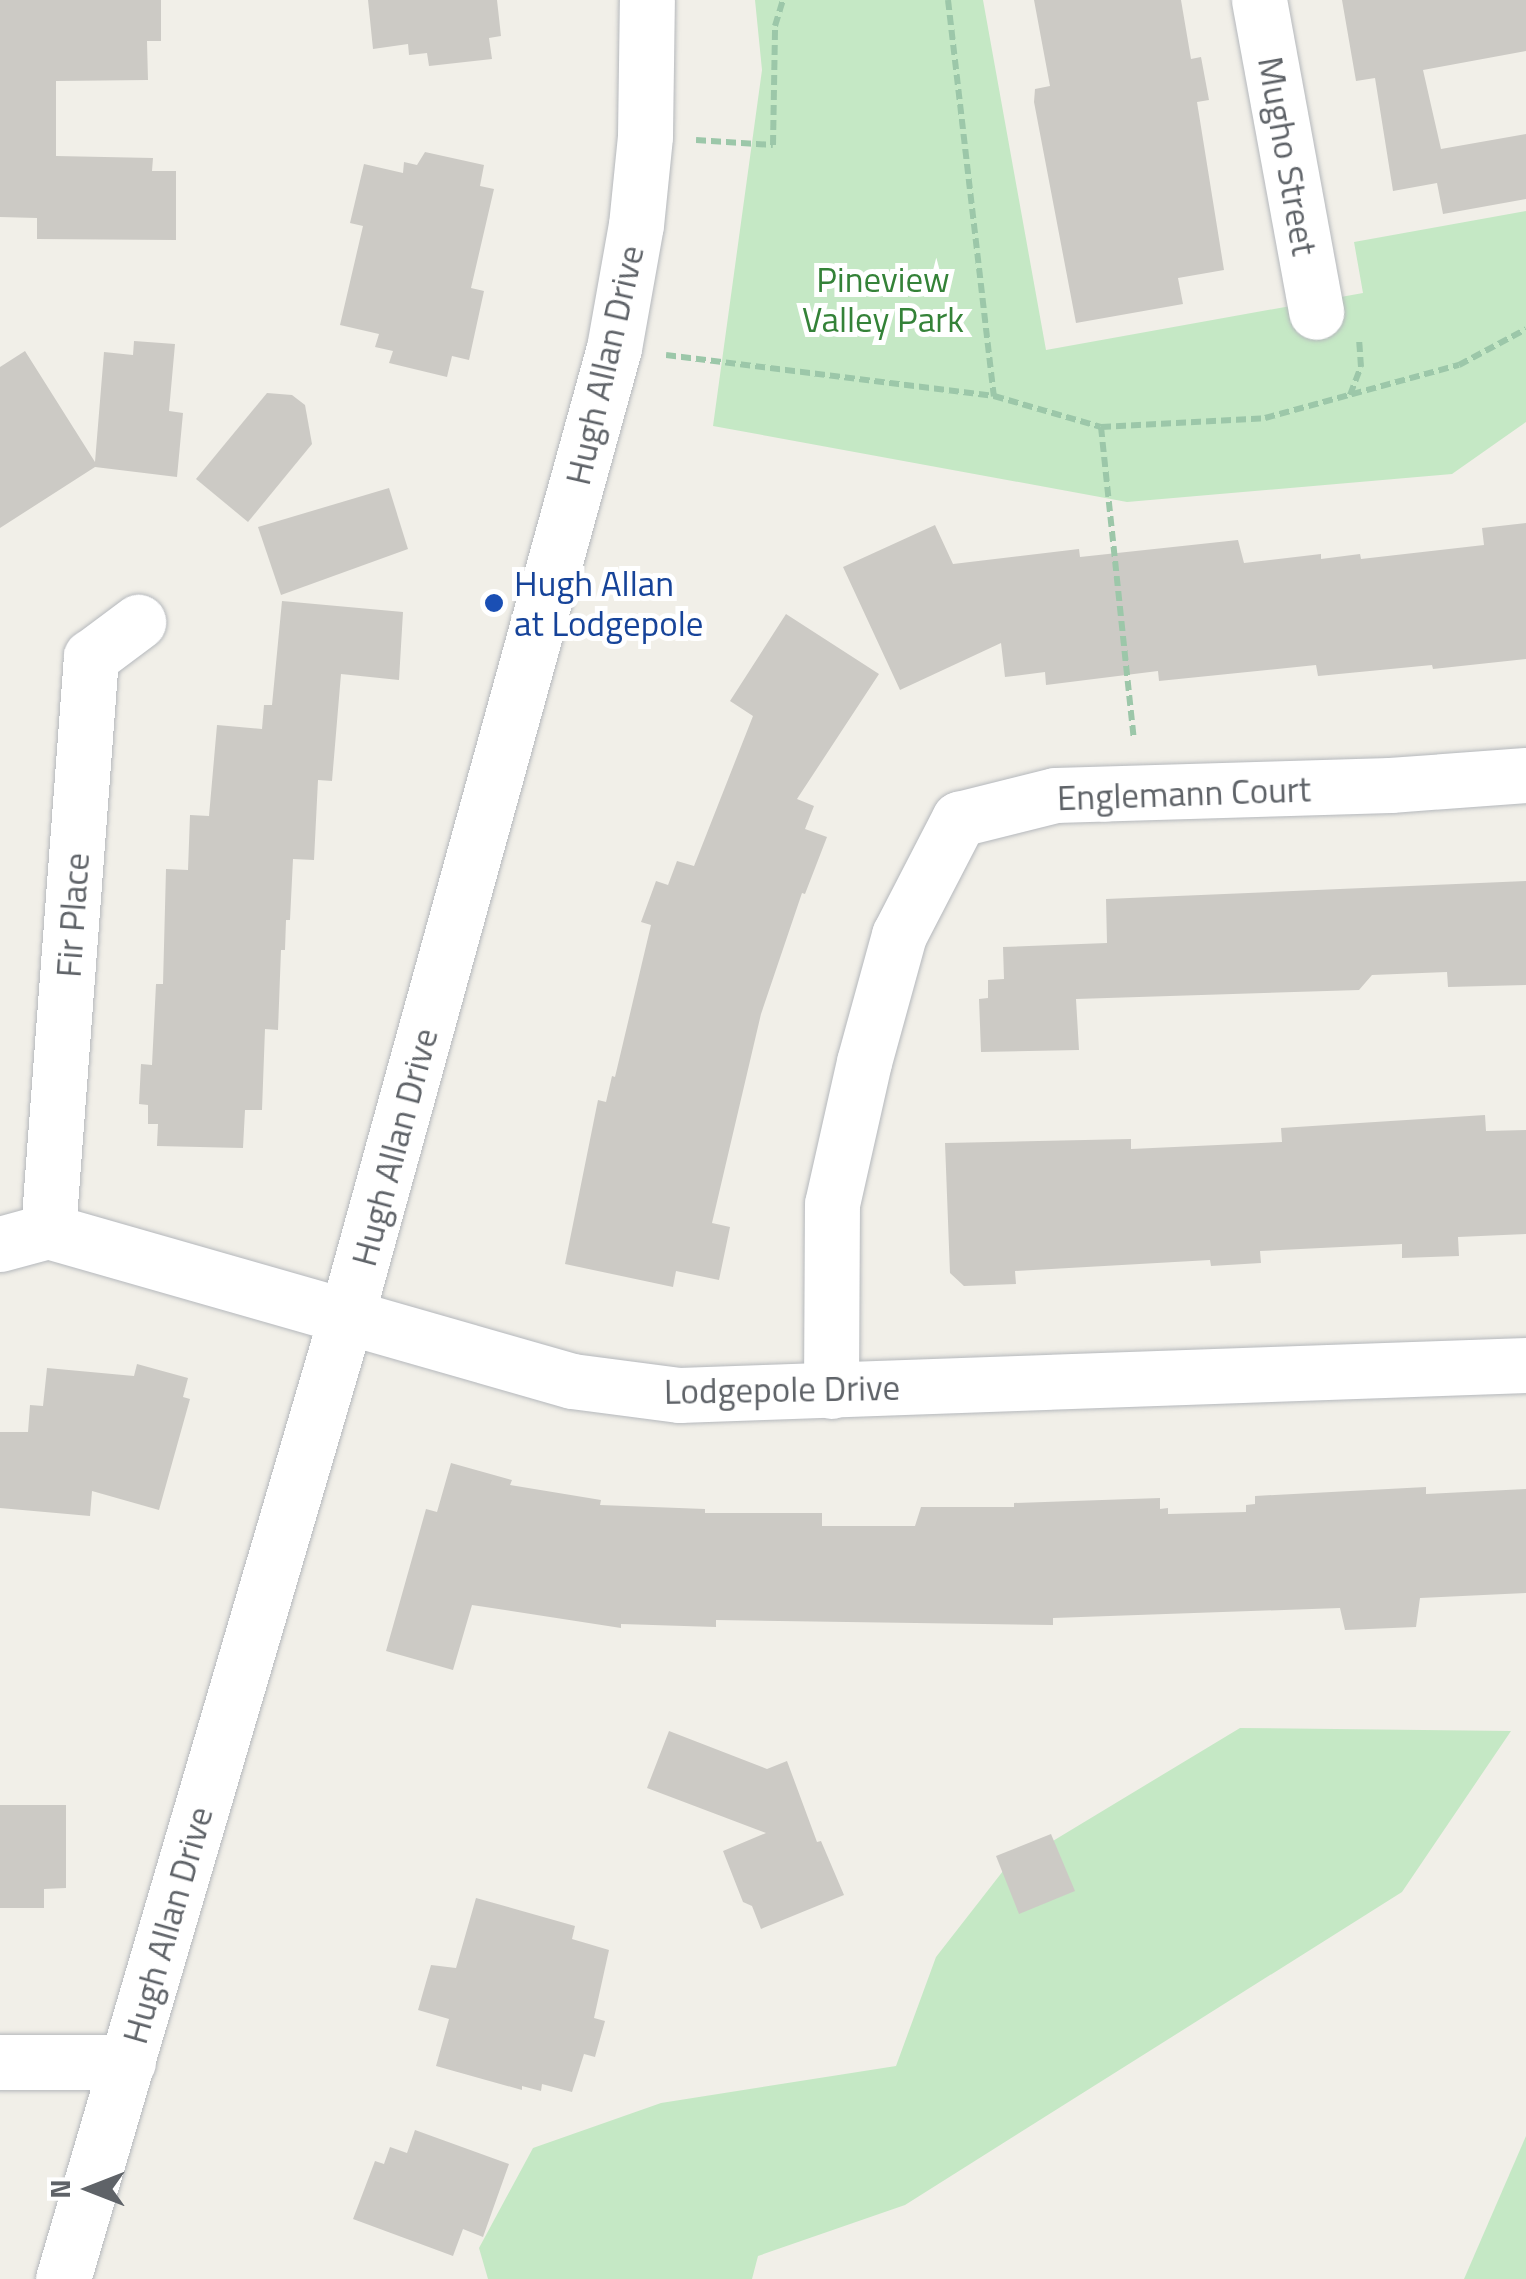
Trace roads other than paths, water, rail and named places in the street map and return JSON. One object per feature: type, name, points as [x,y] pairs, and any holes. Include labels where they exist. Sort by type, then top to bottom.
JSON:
[{"type":"street","name":"Hugh Allan Drive","points":[[64,2279],[347,1314],[614,348],[636,225],[645,136],[646,0]]},
{"type":"street","name":"Mugho Street","points":[[1259,0],[1316,312]]},
{"type":"street","name":"Fir Place","points":[[24,1238],[91,657],[138,622]]},
{"type":"street","name":"Englemann Court","points":[[831,1390],[832,1204],[899,935],[959,819],[1056,795],[1390,786],[1526,775]]},
{"type":"street","name":"Lodgepole Drive","points":[[24,1238],[347,1314],[572,1380],[680,1395],[1526,1365]]},
{"type":"street","points":[[0,2062],[128,2062]]},
{"type":"place","name":"Hugh Allan at Lodgepole","points":[[494,603]]},
{"type":"park label","name":"Pineview Valley Park","points":[[883,299]]}]
